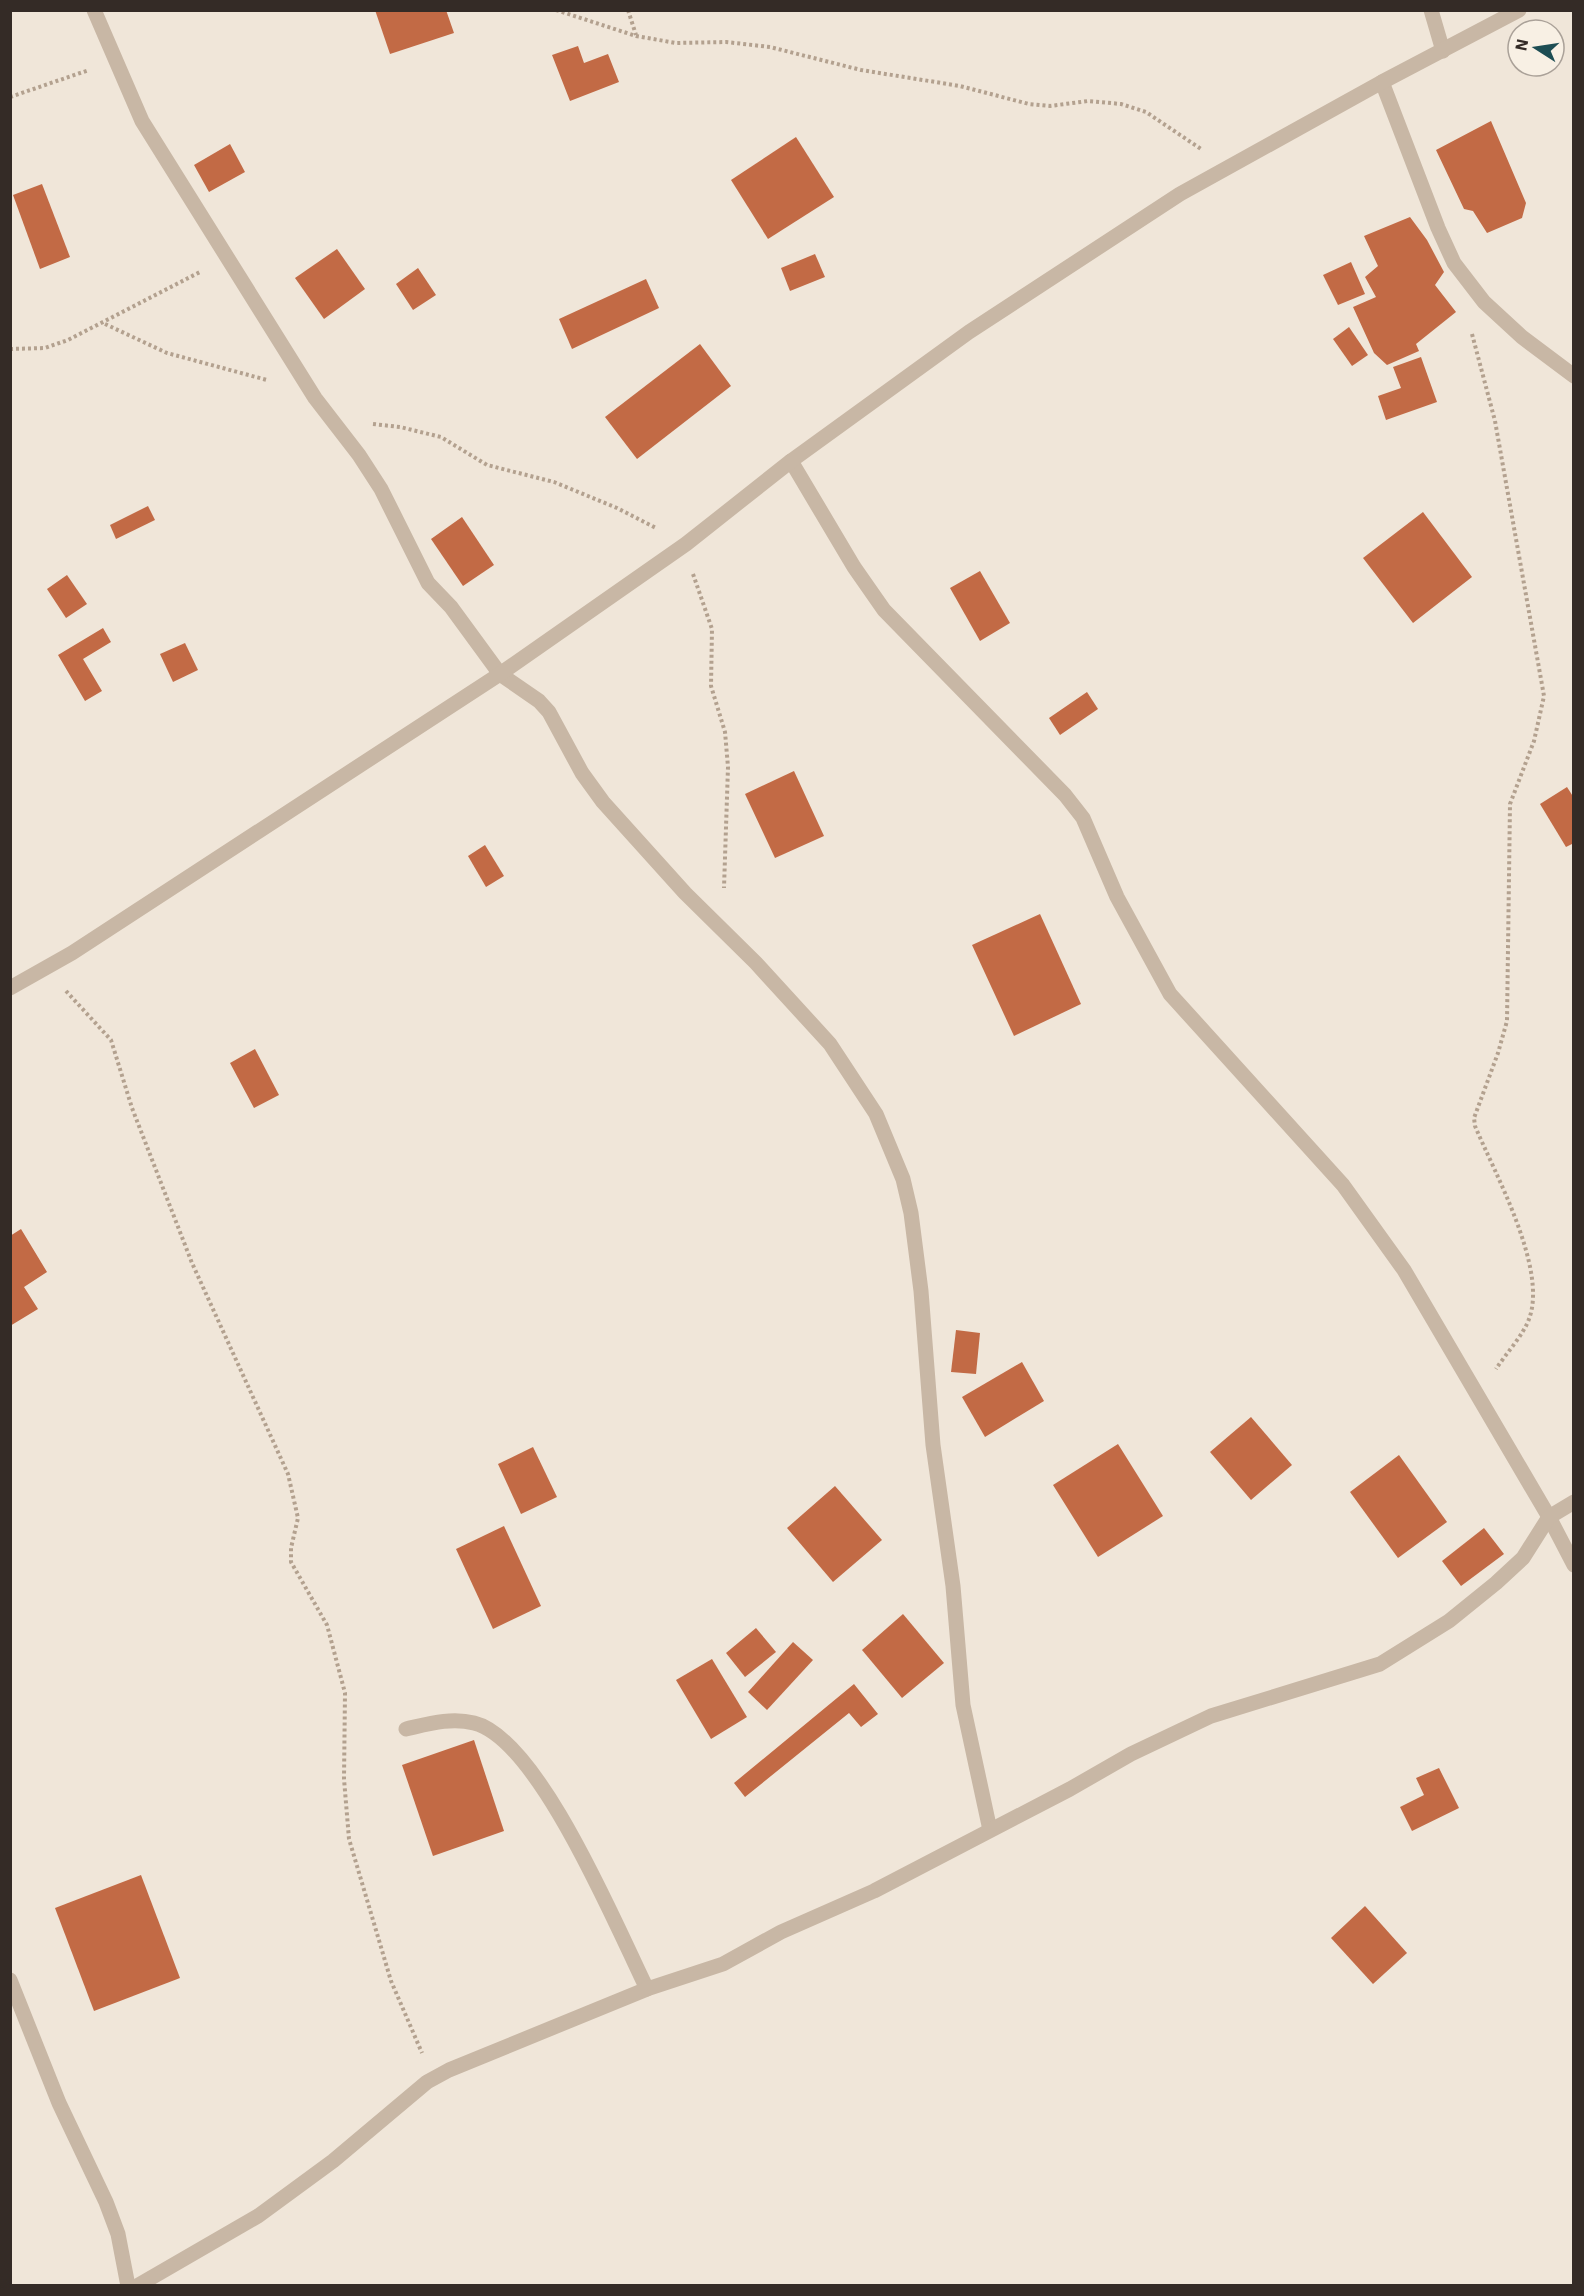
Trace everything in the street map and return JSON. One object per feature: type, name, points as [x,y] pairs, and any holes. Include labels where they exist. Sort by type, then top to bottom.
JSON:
[{"type":"street","points":[[94,10],[142,122],[330,421],[359,455],[381,489],[428,583],[451,607],[500,674],[539,701],[549,712],[582,773],[603,802],[685,893],[815,1027],[846,1066],[876,1114],[903,1179],[911,1213],[921,1292],[933,1445],[952,1586],[963,1705],[990,1830]]},
{"type":"street","points":[[1431,10],[1443,51]]},
{"type":"street","points":[[10,988],[44,969],[500,674],[686,544],[791,461],[969,332],[1180,194],[1382,82],[1519,10]]},
{"type":"street","points":[[1382,82],[1438,228],[1454,263],[1484,302],[1522,337],[1574,376]]},
{"type":"street","points":[[791,461],[854,567],[884,610],[1065,795],[1083,818],[1117,897],[1170,994],[1343,1185],[1404,1270],[1549,1517],[1574,1565]]},
{"type":"street","points":[[137,2286],[258,2216],[333,2162],[432,2078],[647,1989],[723,1964],[781,1932],[874,1891],[1070,1789],[1131,1754],[1211,1716],[1380,1664],[1449,1621],[1509,1572],[1522,1558],[1549,1517],[1574,1502]]},
{"type":"street","points":[[406,1729],[438,1722],[474,1723],[495,1732],[533,1771],[548,1793],[580,1854],[647,1989]]},
{"type":"street","points":[[10,1980],[59,2103],[106,2202],[118,2234],[128,2286]]},
{"type":"path","points":[[556,10],[636,36],[676,43],[726,42],[770,47],[861,70],[960,86],[1029,104],[1050,106],[1088,101],[1122,104],[1146,112],[1229,167]]},
{"type":"path","points":[[628,10],[636,36]]},
{"type":"path","points":[[10,97],[81,72],[117,64]]},
{"type":"path","points":[[10,349],[45,348],[104,323],[227,258]]},
{"type":"path","points":[[104,323],[167,353],[247,376],[309,388]]},
{"type":"path","points":[[1469,326],[1495,421],[1544,696],[1534,741],[1510,804],[1507,1021],[1498,1053],[1475,1112],[1474,1122],[1524,1240],[1531,1267],[1531,1310],[1529,1321],[1478,1398]]},
{"type":"path","points":[[330,421],[400,427],[441,437],[487,465],[554,482],[617,508],[686,544],[712,629],[711,686],[725,732],[728,767],[724,868],[726,933]]},
{"type":"path","points":[[44,969],[94,1019],[111,1040],[132,1107],[192,1263],[288,1474],[298,1518],[290,1556],[327,1625],[345,1693],[344,1779],[349,1839],[391,1981],[432,2078]]},
{"type":"building","points":[[375,10],[446,10],[454,33],[390,54]]},
{"type":"building","points":[[578,46],[584,63],[608,54],[619,82],[570,101],[552,55]]},
{"type":"building","points":[[1491,121],[1526,203],[1522,218],[1487,233],[1473,211],[1464,209],[1436,150]]},
{"type":"building","points":[[796,137],[834,197],[768,239],[731,180]]},
{"type":"building","points":[[230,144],[245,172],[209,192],[194,165]]},
{"type":"building","points":[[42,184],[70,257],[40,269],[13,195]]},
{"type":"building","points":[[1410,217],[1427,240],[1444,272],[1435,285],[1456,312],[1416,344],[1419,351],[1387,365],[1374,353],[1353,307],[1376,297],[1365,277],[1378,266],[1364,236]]},
{"type":"building","points":[[337,249],[365,289],[324,319],[295,278]]},
{"type":"building","points":[[815,254],[825,277],[790,291],[781,268]]},
{"type":"building","points":[[1351,262],[1365,294],[1338,305],[1323,275]]},
{"type":"building","points":[[418,268],[436,295],[413,310],[396,284]]},
{"type":"building","points":[[646,279],[659,308],[572,349],[559,319]]},
{"type":"building","points":[[1349,327],[1368,355],[1352,366],[1333,339]]},
{"type":"building","points":[[700,344],[731,386],[637,459],[605,417]]},
{"type":"building","points":[[1421,357],[1437,402],[1386,420],[1378,396],[1401,388],[1393,367]]},
{"type":"building","points":[[148,506],[155,520],[116,539],[110,525]]},
{"type":"building","points":[[1423,512],[1472,577],[1413,623],[1363,558]]},
{"type":"building","points":[[462,517],[494,565],[463,586],[431,539]]},
{"type":"building","points":[[980,571],[1010,623],[980,641],[950,588]]},
{"type":"building","points":[[67,575],[87,604],[66,618],[47,589]]},
{"type":"building","points":[[103,628],[111,642],[83,659],[102,691],[85,701],[58,655]]},
{"type":"building","points":[[185,643],[198,670],[173,682],[160,654]]},
{"type":"building","points":[[1087,692],[1098,709],[1060,735],[1049,718]]},
{"type":"building","points":[[794,771],[824,836],[775,858],[745,794]]},
{"type":"building","points":[[1567,787],[1574,798],[1574,843],[1566,847],[1540,804]]},
{"type":"building","points":[[485,845],[504,876],[486,887],[468,856]]},
{"type":"building","points":[[1040,914],[1081,1004],[1014,1036],[972,945]]},
{"type":"building","points":[[255,1049],[279,1095],[254,1108],[230,1063]]},
{"type":"building","points":[[21,1229],[47,1272],[24,1287],[38,1309],[10,1326],[10,1236]]},
{"type":"building","points":[[956,1330],[980,1333],[976,1374],[951,1372]]},
{"type":"building","points":[[1022,1362],[1044,1401],[985,1437],[962,1397]]},
{"type":"building","points":[[1251,1417],[1292,1465],[1251,1500],[1210,1452]]},
{"type":"building","points":[[1118,1444],[1163,1516],[1098,1557],[1053,1485]]},
{"type":"building","points":[[533,1447],[557,1497],[521,1514],[498,1464]]},
{"type":"building","points":[[1399,1455],[1447,1522],[1398,1558],[1350,1492]]},
{"type":"building","points":[[835,1486],[882,1540],[833,1582],[787,1528]]},
{"type":"building","points":[[504,1526],[541,1606],[493,1629],[456,1549]]},
{"type":"building","points":[[1484,1528],[1504,1554],[1461,1586],[1442,1561]]},
{"type":"building","points":[[903,1614],[944,1663],[902,1698],[862,1650]]},
{"type":"building","points":[[756,1628],[776,1652],[745,1677],[726,1653]]},
{"type":"building","points":[[793,1642],[813,1660],[767,1710],[748,1692]]},
{"type":"building","points":[[712,1659],[747,1717],[711,1739],[676,1680]]},
{"type":"building","points":[[854,1684],[878,1714],[861,1727],[849,1713],[745,1797],[734,1783]]},
{"type":"building","points":[[474,1740],[504,1831],[433,1856],[402,1765]]},
{"type":"building","points":[[1439,1768],[1459,1808],[1412,1831],[1400,1807],[1424,1795],[1416,1778]]},
{"type":"building","points":[[141,1875],[180,1978],[94,2011],[55,1908]]},
{"type":"building","points":[[1365,1906],[1407,1953],[1373,1984],[1331,1938]]}]
